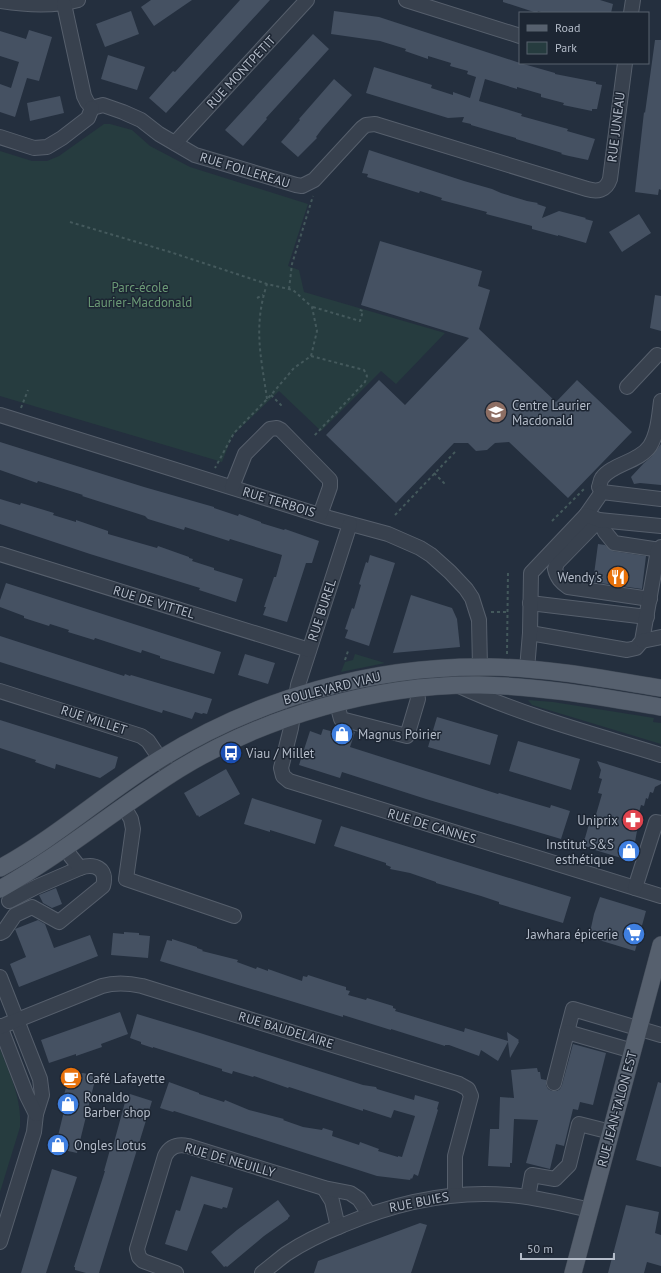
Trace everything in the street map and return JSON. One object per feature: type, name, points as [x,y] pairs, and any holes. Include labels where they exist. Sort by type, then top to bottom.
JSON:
[{"type":"main road","name":"BOULEVARD VIAU","points":[[0,868],[36,846],[160,759],[221,726],[273,704],[332,685],[377,676],[425,669],[480,667],[527,669],[661,688]]},
{"type":"main road","points":[[638,684],[661,677]]},
{"type":"main road","name":"BOULEVARD VIAU","points":[[4,893],[32,870],[65,849],[171,775],[208,753],[230,742],[293,717],[336,704],[382,694],[416,689],[478,685],[531,688],[661,707]]},
{"type":"main road","name":"RUE JEAN-TALON EST","points":[[573,1273],[639,1028],[659,964],[661,945]]},
{"type":"street","points":[[0,1],[64,4],[78,0]]},
{"type":"street","name":"RUE MONTPETIT","points":[[175,143],[307,0]]},
{"type":"street","points":[[406,0],[519,36]]},
{"type":"street","points":[[631,12],[633,0]]},
{"type":"street","points":[[0,138],[34,148],[47,147],[62,138],[88,118],[92,108],[84,96],[64,4]]},
{"type":"street","name":"RUE JUNEAU","points":[[604,189],[608,185],[610,179],[625,64]]},
{"type":"street","name":"RUE FOLLEREAU","points":[[92,108],[103,105],[128,114],[141,120],[158,134],[195,155],[302,186],[314,180],[362,128],[366,125],[375,124],[587,189],[599,191],[604,189]]},
{"type":"street","points":[[627,387],[657,355]]},
{"type":"street","points":[[650,599],[568,587],[558,579],[555,569],[557,563],[593,517],[602,492],[599,487],[602,479],[611,471],[638,457],[649,447],[655,436],[661,401]]},
{"type":"street","name":"RUE TERBOIS","points":[[0,415],[395,537],[420,548],[438,561],[462,584],[472,598],[479,620],[480,667]]},
{"type":"street","points":[[232,487],[245,454],[270,429],[277,428],[281,430],[330,480],[330,488],[320,515]]},
{"type":"street","points":[[602,492],[661,499]]},
{"type":"street","points":[[530,633],[627,650],[636,648],[642,641],[660,549],[614,543],[593,517]]},
{"type":"street","points":[[527,669],[530,633],[531,573],[593,517],[661,526]]},
{"type":"street","name":"RUE BUREL","points":[[296,696],[298,682],[350,524]]},
{"type":"street","name":"RUE DE VITTEL","points":[[0,554],[309,650]]},
{"type":"street","points":[[530,603],[647,617]]},
{"type":"street","points":[[642,641],[661,637]]},
{"type":"street","name":"BOULEVARD VIAU","points":[[459,686],[485,698],[521,711],[661,754]]},
{"type":"street","points":[[521,711],[516,704],[517,694],[531,688]]},
{"type":"street","points":[[336,704],[342,719],[407,736],[418,699],[416,689]]},
{"type":"street","name":"RUE MILLET","points":[[0,691],[145,738],[171,775]]},
{"type":"street","name":"RUE DE CANNES","points":[[296,696],[291,728],[282,758],[281,768],[283,776],[288,781],[661,896]]},
{"type":"street","points":[[124,807],[131,819],[133,830],[126,879]]},
{"type":"street","points":[[635,888],[656,822],[661,823]]},
{"type":"street","points":[[65,849],[80,868]]},
{"type":"street","points":[[15,915],[4,893],[26,892],[85,866],[93,866],[100,869],[104,875],[104,882],[100,889],[59,922],[32,907],[26,892]]},
{"type":"street","points":[[104,875],[113,874],[234,916]]},
{"type":"street","points":[[0,933],[4,931],[15,915],[32,907]]},
{"type":"street","points":[[0,977],[40,1079],[42,1096],[36,1114],[29,1149],[0,1242]]},
{"type":"street","name":"RUE BAUDELAIRE","points":[[0,1027],[102,986],[126,983],[142,986],[460,1084],[468,1089],[471,1096],[456,1156],[456,1195]]},
{"type":"street","points":[[554,1082],[573,1009],[661,1035]]},
{"type":"street","points":[[0,1027],[27,1096],[36,1114]]},
{"type":"street","points":[[567,1032],[633,1051]]},
{"type":"street","points":[[550,1201],[554,1179],[569,1165],[579,1124],[611,1132]]},
{"type":"street","name":"RUE DE NEUILLY","points":[[176,1273],[143,1261],[140,1258],[137,1249],[165,1156],[171,1148],[188,1146],[324,1188],[350,1193],[359,1199],[369,1214]]},
{"type":"street","points":[[528,1197],[532,1175],[554,1179]]},
{"type":"street","points":[[324,1188],[332,1201],[338,1227]]},
{"type":"street","name":"RUE BUIES","points":[[262,1273],[287,1254],[312,1238],[369,1214],[415,1200],[456,1195],[490,1194],[528,1197],[590,1210]]},
{"type":"path","points":[[289,289],[292,264],[313,194]]},
{"type":"path","points":[[70,222],[170,252],[267,284],[293,290],[312,307],[360,321],[363,311],[357,309]]},
{"type":"path","points":[[267,284],[263,296],[258,325],[259,345],[267,399]]},
{"type":"path","points":[[257,298],[263,296]]},
{"type":"path","points":[[215,468],[234,433],[271,395],[294,368],[311,356],[317,331],[312,307]]},
{"type":"path","points":[[311,356],[364,370],[367,376],[365,382],[314,436]]},
{"type":"path","points":[[21,408],[28,390]]},
{"type":"path","points":[[271,395],[282,406]]},
{"type":"path","points":[[395,515],[455,452]]},
{"type":"path","points":[[434,473],[445,484]]},
{"type":"path","points":[[552,521],[590,483]]},
{"type":"path","points":[[507,657],[508,571]]},
{"type":"path","points":[[491,612],[507,612]]},
{"type":"path","points":[[345,660],[348,650]]},
{"type":"green space","name":"Parc-école Laurier-Macdonald","points":[[104,124],[110,124],[132,130],[150,146],[190,167],[308,204],[288,266],[299,270],[304,292],[445,333],[396,384],[381,371],[321,431],[279,391],[232,436],[222,462],[0,396],[0,151],[32,161],[47,161],[59,156]]},
{"type":"green space","points":[[355,654],[385,663],[341,672],[345,662],[353,660]]},
{"type":"green space","points":[[528,700],[553,702],[654,718],[653,722],[661,723],[661,744],[532,705]]},
{"type":"green space","points":[[0,1049],[17,1097],[20,1127],[0,1192]]},
{"type":"building","points":[[151,0],[192,0],[154,26],[141,7]]},
{"type":"building","points":[[240,0],[270,0],[166,113],[149,98],[173,71],[175,72]]},
{"type":"building","points":[[503,0],[600,0],[613,4],[611,12],[534,12],[503,2]]},
{"type":"building","points":[[131,11],[139,34],[105,47],[96,24]]},
{"type":"building","points":[[334,11],[379,17],[519,63],[519,64],[524,64],[555,74],[596,82],[596,84],[602,85],[597,109],[592,109],[592,111],[563,105],[564,103],[541,97],[541,94],[517,87],[517,89],[485,79],[479,101],[595,139],[588,160],[561,154],[562,153],[462,122],[464,117],[448,118],[366,93],[374,67],[432,85],[431,88],[453,95],[453,92],[470,98],[476,77],[467,74],[468,71],[450,66],[451,63],[428,56],[428,59],[405,51],[406,49],[380,41],[331,34]]},
{"type":"building","points":[[29,30],[52,37],[39,81],[27,78],[15,117],[0,112],[0,84],[11,88],[19,62],[0,56],[0,31],[26,39]]},
{"type":"building","points":[[313,34],[329,49],[266,118],[267,119],[243,146],[225,130]]},
{"type":"building","points":[[655,40],[661,40],[661,190],[659,189],[658,195],[635,192],[644,112],[645,113]]},
{"type":"building","points":[[108,55],[145,67],[137,90],[101,79]]},
{"type":"building","points":[[334,79],[352,95],[322,129],[316,137],[317,138],[298,157],[281,142]]},
{"type":"building","points":[[60,96],[64,113],[30,121],[27,103]]},
{"type":"building","points":[[369,150],[501,193],[538,203],[537,204],[546,207],[542,218],[559,211],[593,221],[586,243],[532,229],[532,226],[441,200],[442,198],[420,191],[419,193],[367,177],[368,174],[362,173]]},
{"type":"building","points":[[639,214],[651,233],[622,252],[609,232]]},
{"type":"building","points":[[380,241],[482,271],[478,286],[490,290],[479,329],[556,402],[577,380],[632,432],[568,498],[509,442],[495,443],[487,450],[476,451],[468,443],[454,443],[396,503],[326,435],[379,380],[405,405],[469,338],[361,305]]},
{"type":"building","points":[[655,295],[661,296],[661,331],[650,328]]},
{"type":"building","points":[[0,442],[144,487],[214,507],[238,516],[239,514],[261,523],[284,530],[285,529],[319,541],[312,563],[306,563],[287,622],[263,615],[266,607],[264,607],[274,577],[276,577],[282,555],[230,539],[229,541],[185,527],[184,530],[82,496],[83,495],[38,481],[37,483],[0,470]]},
{"type":"building","points":[[661,444],[661,485],[640,483],[634,484],[631,477],[651,457]]},
{"type":"building","points":[[0,499],[20,505],[21,503],[31,506],[76,522],[76,520],[108,531],[108,534],[157,548],[158,546],[189,557],[193,559],[192,561],[214,568],[214,570],[243,579],[236,602],[199,590],[200,588],[0,524]]},
{"type":"building","points":[[598,544],[605,545],[613,551],[646,556],[642,589],[593,582]]},
{"type":"building","points":[[370,555],[395,563],[369,646],[345,638],[348,630],[345,629],[352,608],[354,609],[361,585],[359,584],[366,562],[368,563]]},
{"type":"building","points":[[6,583],[221,652],[214,674],[160,658],[160,656],[142,650],[141,653],[95,638],[94,640],[68,632],[69,630],[50,624],[49,626],[24,618],[24,616],[0,607],[0,600]]},
{"type":"building","points":[[411,595],[452,608],[457,619],[460,647],[393,653]]},
{"type":"building","points":[[0,636],[124,676],[125,674],[131,675],[212,699],[207,714],[195,712],[192,719],[163,710],[162,713],[0,662]]},
{"type":"building","points":[[245,654],[275,663],[268,684],[238,675]]},
{"type":"building","points":[[437,717],[498,735],[490,765],[428,747]]},
{"type":"building","points":[[0,720],[118,757],[115,768],[100,778],[56,764],[55,769],[35,762],[36,760],[0,748]]},
{"type":"building","points":[[336,726],[355,732],[350,747],[498,794],[499,793],[550,808],[551,805],[570,811],[561,839],[426,799],[342,772],[340,778],[299,765],[310,731],[321,735],[323,729],[334,732]]},
{"type":"building","points":[[518,741],[580,759],[571,790],[509,771]]},
{"type":"building","points":[[597,761],[661,781],[661,784],[655,787],[653,793],[650,792],[648,799],[646,798],[644,806],[641,805],[634,830],[637,831],[632,858],[628,860],[595,850],[595,848],[581,846],[591,817],[595,818],[602,794],[598,793],[602,779],[599,778],[601,770]]},
{"type":"building","points":[[226,769],[240,794],[199,817],[198,815],[197,816],[184,793]]},
{"type":"building","points":[[252,798],[322,820],[315,844],[270,830],[270,832],[244,824]]},
{"type":"building","points":[[341,826],[571,897],[563,923],[499,904],[499,902],[436,883],[410,873],[390,869],[391,867],[386,865],[386,863],[334,846]]},
{"type":"building","points":[[56,888],[62,904],[52,908],[43,903],[39,895]]},
{"type":"building","points":[[600,897],[646,911],[635,951],[589,937],[594,914]]},
{"type":"building","points":[[38,920],[45,924],[54,948],[90,935],[98,956],[19,987],[10,964],[26,957],[15,929]]},
{"type":"building","points":[[124,932],[139,933],[139,935],[150,936],[148,958],[111,955],[113,933],[124,934]]},
{"type":"building","points":[[172,939],[197,947],[203,950],[202,951],[238,960],[237,962],[256,969],[257,967],[268,971],[268,969],[302,981],[303,976],[307,977],[308,975],[346,987],[346,990],[350,991],[348,995],[366,1000],[367,998],[393,1006],[393,1008],[396,1009],[395,1011],[464,1032],[465,1028],[508,1041],[507,1032],[519,1040],[519,1042],[510,1058],[508,1042],[498,1061],[481,1050],[479,1056],[449,1045],[445,1046],[343,1015],[343,1017],[160,961],[167,940],[172,941]]},
{"type":"building","points":[[120,1012],[128,1034],[101,1044],[102,1047],[49,1063],[41,1040]]},
{"type":"building","points":[[137,1014],[414,1100],[415,1095],[439,1102],[438,1110],[418,1176],[414,1174],[410,1180],[377,1176],[174,1111],[160,1108],[169,1082],[199,1094],[224,1102],[225,1100],[249,1110],[284,1119],[283,1120],[303,1127],[322,1130],[323,1128],[333,1131],[332,1136],[359,1145],[360,1142],[379,1149],[378,1151],[398,1157],[402,1157],[415,1116],[394,1110],[391,1118],[363,1109],[363,1111],[254,1076],[253,1077],[233,1071],[232,1074],[222,1071],[222,1069],[141,1044],[141,1042],[130,1038]]},
{"type":"building","points":[[573,1044],[606,1053],[593,1105],[580,1102],[578,1110],[573,1109],[564,1146],[556,1144],[550,1169],[526,1163],[538,1120],[514,1119],[512,1163],[510,1163],[510,1167],[488,1166],[490,1129],[499,1129],[500,1097],[514,1098],[511,1070],[537,1068],[538,1072],[540,1072],[541,1079],[546,1080],[548,1089],[557,1091],[562,1085]]},
{"type":"building","points":[[83,1073],[96,1076],[77,1153],[55,1148],[67,1096],[64,1095],[69,1076]]},
{"type":"building","points":[[658,1082],[661,1083],[661,1167],[636,1160]]},
{"type":"building","points":[[130,1094],[152,1101],[99,1273],[86,1273],[75,1270],[74,1267],[105,1171],[111,1146],[113,1146],[127,1095]]},
{"type":"building","points":[[52,1169],[77,1177],[46,1273],[21,1273]]},
{"type":"building","points":[[191,1176],[233,1188],[227,1208],[223,1207],[222,1209],[204,1204],[187,1251],[165,1244],[176,1210],[180,1211]]},
{"type":"building","points":[[278,1200],[290,1216],[288,1219],[264,1236],[227,1267],[224,1267],[211,1252],[237,1230]]},
{"type":"building","points":[[626,1205],[659,1212],[655,1233],[661,1235],[661,1266],[647,1262],[644,1273],[608,1273]]},
{"type":"building","points":[[420,1223],[427,1225],[411,1273],[314,1273],[318,1261]]},
{"type":"place","name":"Centre Laurier Macdonald","points":[[496,412]]},
{"type":"place","name":"Wendy's","points":[[618,577]]},
{"type":"place","name":"Magnus Poirier","points":[[342,734]]},
{"type":"place","name":"Viau / Millet","points":[[231,753]]},
{"type":"place","name":"Uniprix","points":[[633,820]]},
{"type":"place","name":"Institut S&S esthétique","points":[[629,851]]},
{"type":"place","name":"Jawhara épicerie","points":[[634,934]]},
{"type":"place","name":"Café Lafayette","points":[[71,1078]]},
{"type":"place","name":"Ronaldo Barber shop","points":[[68,1104]]},
{"type":"place","name":"Ongles Lotus","points":[[58,1145]]}]
